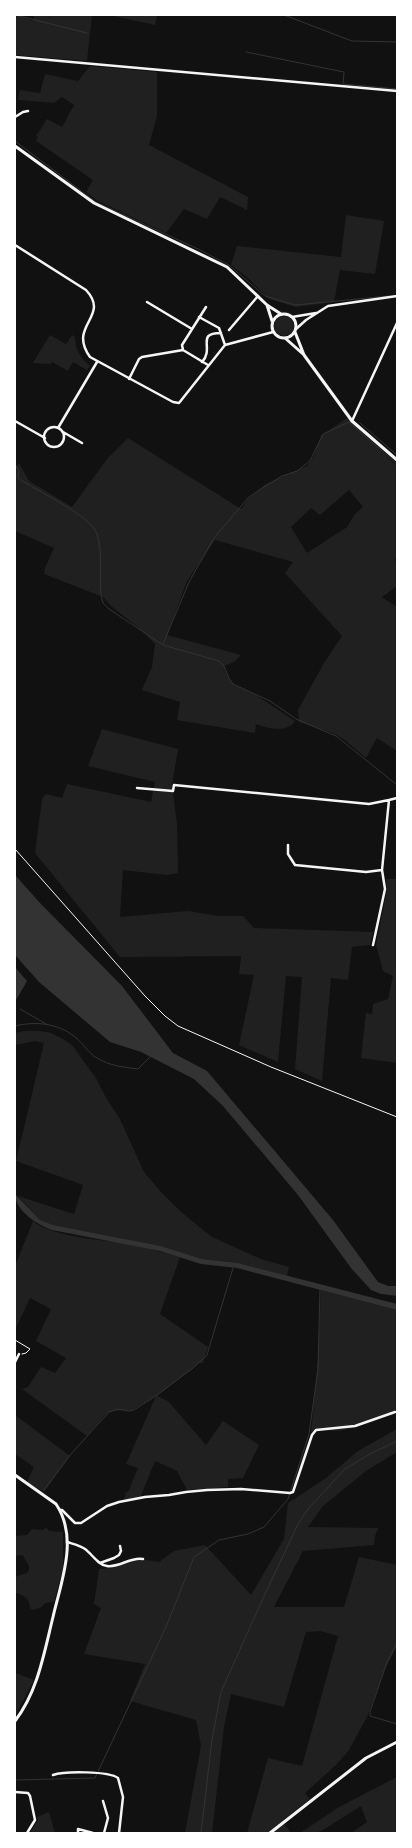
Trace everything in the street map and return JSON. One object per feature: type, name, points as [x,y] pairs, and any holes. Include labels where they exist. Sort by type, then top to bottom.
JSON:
[{"type":"main road","points":[[15,146],[100,207],[189,248],[227,268],[258,295],[267,305],[281,314],[287,314],[292,317],[296,322],[295,330],[304,355]]},
{"type":"main road","points":[[267,305],[272,321],[273,332],[278,337],[285,338],[304,355],[352,421],[397,460]]},
{"type":"main road","points":[[272,321],[281,314]]},
{"type":"main road","points":[[285,338],[295,330]]},
{"type":"main road","points":[[15,1476],[51,1500],[60,1510],[65,1526],[66,1542],[66,1569],[53,1616],[47,1646],[38,1677],[15,1721]]},
{"type":"main road","points":[[270,1833],[366,1758],[397,1742]]},
{"type":"street","points":[[15,57],[397,91]]},
{"type":"street","points":[[15,117],[23,112],[28,112]]},
{"type":"street","points":[[15,245],[90,294],[94,309],[82,334],[83,345],[90,357],[173,402],[179,403],[225,345],[273,332]]},
{"type":"street","points":[[229,330],[258,295]]},
{"type":"street","points":[[295,330],[328,306],[397,296]]},
{"type":"street","points":[[147,302],[192,329]]},
{"type":"street","points":[[183,350],[182,345],[206,307]]},
{"type":"street","points":[[292,317],[318,312]]},
{"type":"street","points":[[199,317],[219,328],[225,345]]},
{"type":"street","points":[[352,421],[397,323]]},
{"type":"street","points":[[202,362],[208,352],[206,343],[207,336],[210,334],[221,333]]},
{"type":"street","points":[[129,379],[139,359],[142,357],[183,350],[208,365]]},
{"type":"street","points":[[58,428],[97,362]]},
{"type":"street","points":[[15,421],[45,438],[50,446],[59,446],[64,439],[62,432]]},
{"type":"street","points":[[58,428],[62,432],[82,443]]},
{"type":"street","points":[[45,438],[48,430],[58,428]]},
{"type":"street","points":[[137,788],[173,792],[174,785],[369,804],[397,798]]},
{"type":"street","points":[[373,945],[385,889],[382,870],[389,800]]},
{"type":"street","points":[[288,845],[288,854],[295,865],[366,872],[382,870]]},
{"type":"street","points":[[15,1362],[20,1354]]},
{"type":"street","points":[[60,1510],[62,1510],[75,1522],[81,1523],[107,1506],[145,1497],[169,1496],[186,1492],[207,1490],[241,1489],[290,1493],[293,1492],[312,1435],[316,1430],[355,1426],[395,1412]]},
{"type":"street","points":[[66,1542],[84,1549],[100,1563],[107,1566],[114,1566],[138,1558],[143,1559]]},
{"type":"street","points":[[100,1563],[119,1555],[122,1551],[120,1546]]},
{"type":"street","points":[[53,1775],[65,1772],[76,1772],[112,1775],[118,1778],[123,1797],[118,1833]]},
{"type":"street","points":[[15,1792],[28,1793],[30,1796],[35,1820],[27,1833]]},
{"type":"street","points":[[103,1801],[108,1818],[104,1833]]},
{"type":"street","points":[[78,1833],[78,1829],[93,1833]]},
{"type":"path","points":[[15,849],[145,996],[165,1016],[178,1026],[271,1067],[397,1117]]},
{"type":"path","points":[[15,1340],[30,1349],[26,1353],[20,1354]]},
{"type":"shaded area","points":[[15,15],[33,21],[34,15],[92,15],[87,61],[15,55]]},
{"type":"shaded area","points":[[109,15],[157,15],[155,25]]},
{"type":"shaded area","points":[[90,66],[157,72],[157,116],[149,145],[248,197],[247,210],[220,197],[207,219],[184,209],[166,233],[98,201],[86,192],[93,180],[36,141],[38,137],[36,136],[47,119],[62,127],[74,105],[62,97],[54,103],[18,100],[20,90],[40,93],[45,74],[78,81]]},
{"type":"shaded area","points":[[346,215],[384,221],[375,274],[340,270],[334,302],[296,307],[269,299],[247,277],[231,265],[237,246],[341,257]]},
{"type":"shaded area","points":[[284,316],[291,319],[294,326],[291,333],[284,336],[277,333],[274,326],[277,319]]},
{"type":"shaded area","points":[[50,335],[66,344],[72,335],[75,337],[76,346],[79,353],[90,366],[87,370],[73,362],[68,371],[52,362],[51,364],[33,363]]},
{"type":"shaded area","points":[[347,418],[397,466],[397,557],[395,559],[397,566],[397,586],[382,597],[397,607],[397,751],[377,738],[366,758],[345,740],[333,733],[299,722],[298,710],[324,663],[342,636],[285,573],[293,562],[215,540],[187,581],[167,635],[241,655],[234,662],[224,666],[230,680],[235,685],[256,695],[295,721],[292,725],[283,729],[256,724],[255,733],[177,720],[180,702],[142,690],[152,667],[155,644],[140,629],[111,606],[103,597],[44,574],[45,568],[54,548],[15,531],[15,469],[19,463],[29,481],[72,507],[107,459],[128,438],[241,509],[248,499],[266,484],[307,466],[313,458],[321,436]],"holes":[[[349,490],[363,507],[355,514],[347,527],[307,553],[291,527],[311,508],[320,515]]]},
{"type":"shaded area","points":[[102,729],[178,749],[172,785],[177,825],[178,873],[167,875],[123,870],[120,917],[188,911],[218,916],[243,916],[254,928],[373,932],[370,945],[352,947],[348,980],[331,978],[322,1081],[295,1069],[302,977],[286,976],[278,1062],[239,1045],[254,975],[239,974],[241,956],[120,957],[35,853],[42,799],[46,794],[62,798],[67,784],[151,802],[155,782],[88,766]]},
{"type":"shaded area","points":[[15,875],[40,903],[122,986],[173,1053],[207,1071],[333,1220],[378,1282],[388,1286],[397,1286],[397,1296],[381,1294],[371,1290],[351,1268],[298,1195],[223,1106],[194,1079],[141,1052],[110,1042],[39,982],[15,955]]},
{"type":"shaded area","points":[[386,879],[397,879],[397,1063],[361,1058],[366,1013],[372,1014],[373,1004],[388,999],[393,976],[383,971],[376,945],[387,889]]},
{"type":"shaded area","points":[[15,967],[27,981],[15,1002]]},
{"type":"shaded area","points":[[24,1031],[51,1033],[72,1045],[96,1078],[105,1096],[120,1119],[144,1172],[181,1212],[212,1237],[261,1259],[289,1267],[287,1276],[238,1263],[202,1259],[161,1246],[53,1225],[40,1220],[18,1196],[74,1214],[83,1185],[16,1161],[44,1043],[35,1041],[15,1045],[15,1033]]},
{"type":"shaded area","points":[[15,1194],[40,1220],[53,1225],[161,1246],[202,1259],[238,1263],[397,1304],[397,1310],[237,1268],[201,1264],[160,1251],[52,1230],[40,1225],[23,1212],[16,1200]]},
{"type":"shaded area","points":[[33,1221],[52,1231],[78,1237],[129,1244],[180,1257],[160,1314],[208,1347],[203,1363],[199,1363],[157,1396],[168,1401],[206,1445],[223,1421],[259,1445],[243,1478],[228,1479],[228,1487],[187,1490],[177,1471],[155,1461],[140,1498],[124,1500],[126,1492],[128,1492],[138,1468],[126,1464],[156,1396],[132,1410],[112,1411],[106,1414],[87,1436],[22,1389],[28,1387],[41,1367],[55,1373],[66,1358],[36,1341],[51,1309],[30,1298],[15,1330],[15,1266]]},
{"type":"shaded area","points":[[321,1290],[397,1310],[397,1412],[354,1428],[339,1431],[322,1430],[311,1434],[318,1358]]},
{"type":"shaded area","points":[[15,1415],[70,1456],[44,1492],[27,1482],[34,1467],[15,1454]]},
{"type":"shaded area","points":[[397,1429],[397,1452],[366,1471],[323,1506],[308,1527],[378,1528],[374,1545],[303,1551],[274,1607],[344,1607],[359,1557],[397,1565],[397,1646],[385,1669],[367,1717],[349,1750],[336,1765],[305,1793],[310,1799],[282,1821],[291,1833],[247,1833],[268,1758],[302,1766],[338,1636],[320,1631],[306,1632],[284,1707],[231,1694],[224,1727],[212,1833],[185,1833],[201,1746],[196,1720],[130,1701],[145,1664],[84,1654],[101,1608],[94,1604],[99,1569],[112,1568],[139,1559],[159,1562],[174,1551],[205,1545],[251,1595],[284,1539],[288,1503],[326,1478],[358,1451]]},
{"type":"shaded area","points":[[46,1527],[49,1531],[63,1532],[63,1569],[54,1602],[46,1603],[40,1608],[32,1610],[26,1598],[21,1594],[15,1593],[15,1577],[27,1573],[29,1571],[29,1566],[23,1555],[15,1556],[15,1536],[27,1535],[32,1529],[43,1530]]},
{"type":"shaded area","points":[[15,1673],[34,1680],[15,1716]]},
{"type":"shaded area","points":[[397,1777],[397,1833],[351,1833],[367,1822],[361,1806],[318,1833],[300,1833],[339,1807]]},
{"type":"shaded area","points":[[49,1812],[55,1833],[30,1833],[38,1820],[37,1817]]},
{"type":"waterway","points":[[15,15],[87,33]]},
{"type":"waterway","points":[[284,15],[352,41],[397,42]]},
{"type":"waterway","points":[[246,52],[344,72],[343,84],[397,89]]},
{"type":"waterway","points":[[15,141],[96,202],[229,265],[265,296],[295,305],[389,296]]},
{"type":"waterway","points":[[163,644],[189,582],[214,538],[248,498],[282,476],[297,471],[310,461],[323,434],[349,422],[397,464]]},
{"type":"waterway","points":[[360,423],[397,455]]},
{"type":"waterway","points":[[15,464],[19,471],[18,478],[74,511],[93,527],[97,534],[100,549],[101,595],[103,603],[109,609],[163,645],[219,661],[224,666],[233,684],[270,701],[296,719],[336,736],[397,785]]},
{"type":"waterway","points":[[20,1009],[48,1025]]},
{"type":"waterway","points":[[15,1026],[23,1024],[46,1024],[54,1026],[75,1037],[94,1056],[102,1061],[117,1066],[138,1069],[151,1056]]},
{"type":"waterway","points":[[44,1490],[71,1454],[109,1412],[118,1409],[128,1411],[134,1410],[193,1368],[207,1355],[233,1268]]},
{"type":"waterway","points":[[15,1780],[95,1778],[166,1627],[194,1557],[219,1540],[248,1534],[264,1527],[288,1499],[309,1434],[318,1369],[320,1289]]},
{"type":"waterway","points":[[201,1833],[212,1740],[221,1692],[298,1524],[308,1509],[345,1469],[368,1455],[397,1441]]},
{"type":"waterway","points":[[397,1643],[387,1662],[370,1712],[370,1716],[397,1724]]}]
